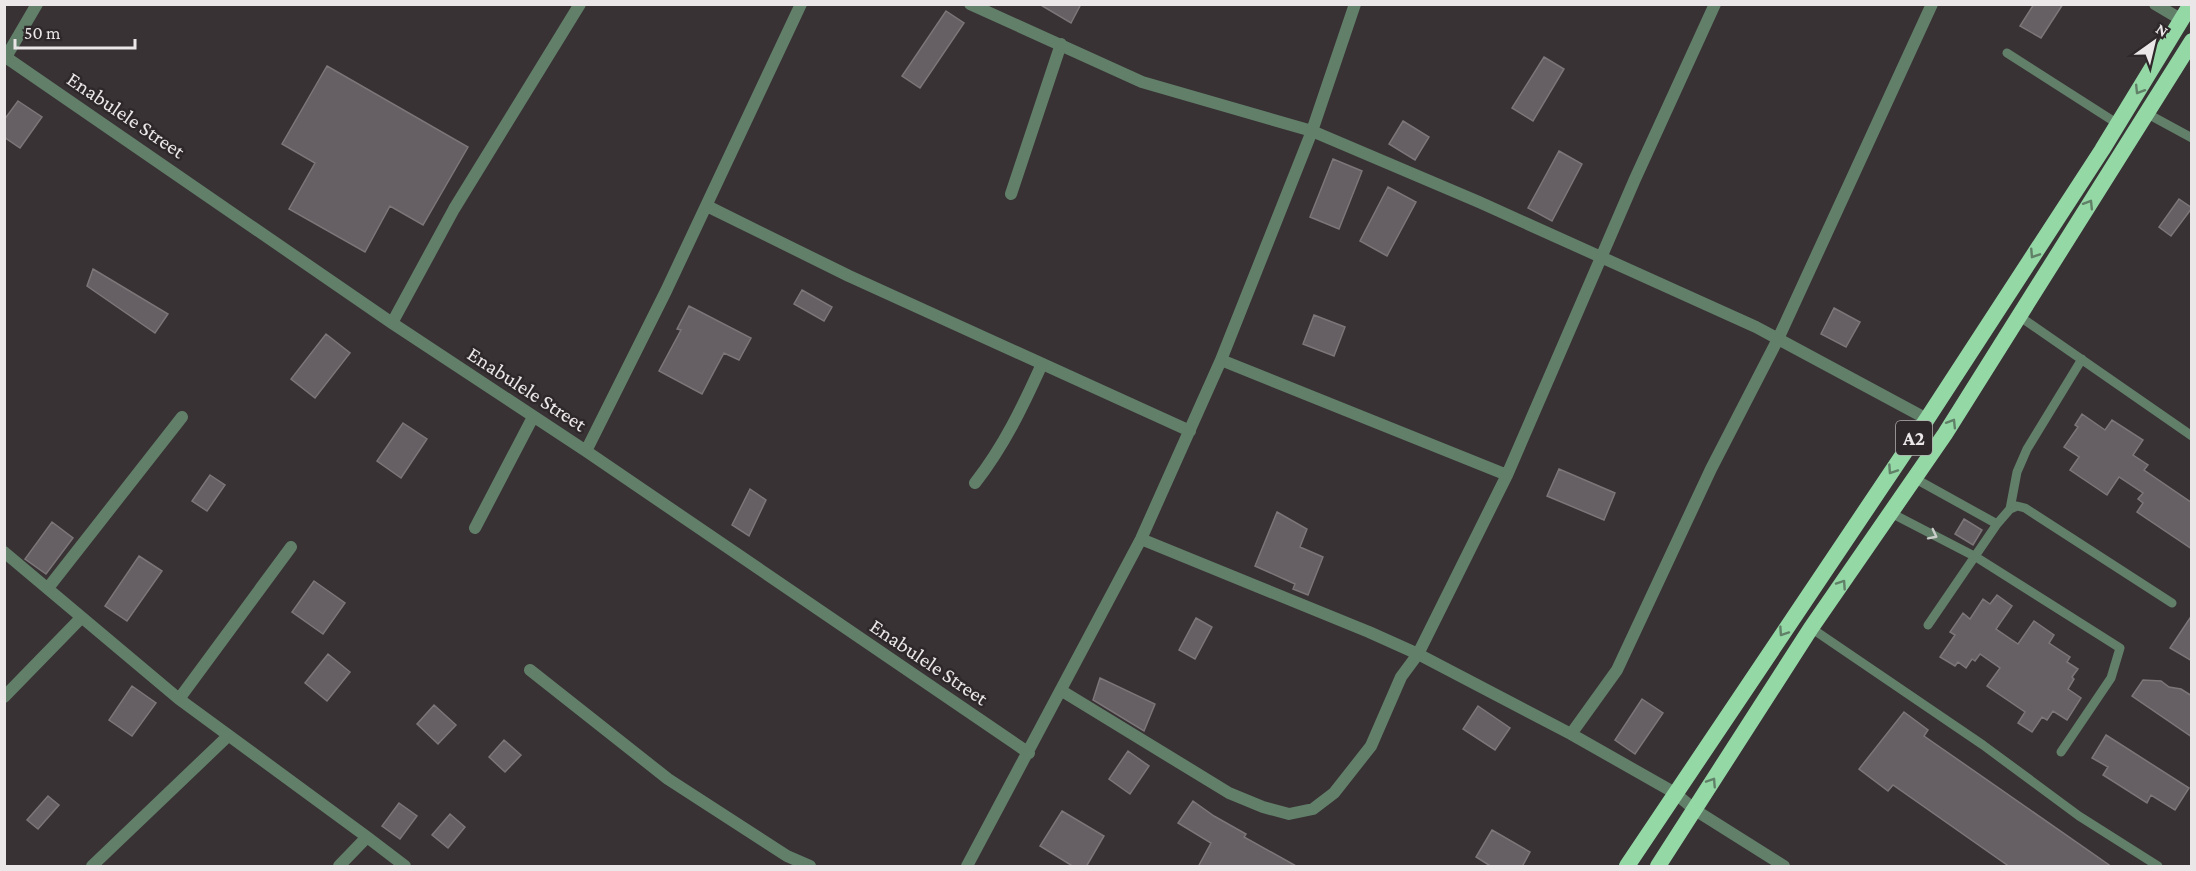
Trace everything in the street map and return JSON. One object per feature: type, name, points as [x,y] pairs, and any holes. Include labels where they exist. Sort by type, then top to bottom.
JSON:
[{"type":"highway","name":"A2","points":[[1627,867],[1927,419],[2118,124],[2191,4]]},
{"type":"highway","name":"A2","points":[[1658,867],[1811,628],[1945,434],[2192,41]]},
{"type":"street","points":[[5,56],[37,4]]},
{"type":"street","points":[[392,323],[454,208],[580,4]]},
{"type":"street","points":[[586,451],[707,206],[801,4]]},
{"type":"street","points":[[970,4],[1142,82],[1312,131],[1601,255],[1778,339],[1927,419]]},
{"type":"street","points":[[967,867],[1142,539],[1221,360],[1312,131],[1355,4]]},
{"type":"street","points":[[1062,691],[1229,793],[1263,807],[1289,814],[1313,809],[1335,792],[1371,746],[1401,676],[1418,654],[1507,475],[1601,255],[1715,4]]},
{"type":"street","points":[[1571,734],[1617,669],[1711,469],[1778,339],[1932,4]]},
{"type":"street","points":[[2155,4],[2182,20]]},
{"type":"street","points":[[1011,194],[1061,44]]},
{"type":"street","name":"Enabulele Street","points":[[5,56],[392,323],[586,451],[1029,753]]},
{"type":"street","points":[[707,206],[849,276],[1190,431]]},
{"type":"street","points":[[1221,360],[1507,475]]},
{"type":"street","points":[[975,483],[993,460],[1012,428],[1042,364]]},
{"type":"street","points":[[48,588],[182,417]]},
{"type":"street","points":[[475,528],[533,417]]},
{"type":"street","points":[[1142,539],[1370,632],[1418,654],[1571,734],[1675,793],[1695,810],[1784,867]]},
{"type":"street","points":[[179,699],[291,548]]},
{"type":"street","points":[[4,552],[179,699],[405,867]]},
{"type":"street","points":[[4,697],[81,618]]},
{"type":"street","points":[[530,670],[668,779],[787,856],[810,867]]},
{"type":"street","points":[[92,867],[228,736]]},
{"type":"street","points":[[339,867],[367,837]]},
{"type":"lane","points":[[2007,53],[2118,124]]},
{"type":"lane","points":[[2146,113],[2192,138]]},
{"type":"lane","points":[[2019,316],[2192,436]]},
{"type":"lane","points":[[2010,509],[2017,472],[2027,449],[2082,359]]},
{"type":"lane","points":[[1914,478],[1997,524]]},
{"type":"lane","points":[[1928,626],[1997,524],[2010,509],[2017,506],[2025,508],[2172,603]]},
{"type":"lane","points":[[1891,513],[1976,557],[2120,648],[2111,678],[2061,752]]},
{"type":"lane","points":[[1811,628],[1964,731],[2079,816],[2158,867]]},
{"type":"building","points":[[1039,4],[1081,4],[1071,23]]},
{"type":"building","points":[[2034,4],[2063,4],[2041,38],[2020,26]]},
{"type":"building","points":[[946,11],[964,23],[920,88],[902,76]]},
{"type":"building","points":[[1544,57],[1564,69],[1533,121],[1512,108]]},
{"type":"building","points":[[327,66],[468,147],[423,225],[390,206],[365,252],[289,209],[315,163],[282,144]]},
{"type":"building","points":[[18,101],[42,117],[20,148],[4,137],[4,120]]},
{"type":"building","points":[[1403,121],[1429,137],[1415,160],[1389,144]]},
{"type":"building","points":[[1559,151],[1582,164],[1552,221],[1528,208]]},
{"type":"building","points":[[1333,159],[1362,171],[1339,229],[1310,217]]},
{"type":"building","points":[[1388,187],[1416,202],[1387,256],[1360,241]]},
{"type":"building","points":[[2179,199],[2192,208],[2171,236],[2159,227]]},
{"type":"building","points":[[93,269],[168,314],[155,333],[87,286]]},
{"type":"building","points":[[802,290],[832,307],[824,321],[794,304]]},
{"type":"building","points":[[689,306],[751,338],[739,360],[724,353],[702,394],[659,371],[681,330],[677,329]]},
{"type":"building","points":[[1834,308],[1860,322],[1846,347],[1821,334]]},
{"type":"building","points":[[1314,315],[1345,327],[1334,356],[1303,344]]},
{"type":"building","points":[[326,334],[350,353],[315,398],[291,379]]},
{"type":"building","points":[[2082,414],[2105,430],[2112,420],[2143,440],[2133,455],[2148,465],[2144,470],[2192,503],[2192,549],[2137,512],[2143,503],[2138,499],[2143,493],[2119,477],[2107,495],[2070,470],[2079,457],[2064,447],[2078,427],[2075,425]]},
{"type":"building","points":[[403,423],[427,439],[401,478],[377,461]]},
{"type":"building","points":[[1559,469],[1615,493],[1604,520],[1547,496]]},
{"type":"building","points":[[210,475],[225,485],[207,511],[192,501]]},
{"type":"building","points":[[750,489],[766,500],[749,536],[732,525]]},
{"type":"building","points":[[1277,512],[1307,529],[1300,547],[1323,557],[1308,595],[1293,589],[1295,584],[1255,566]]},
{"type":"building","points":[[1964,519],[1982,530],[1973,545],[1955,534]]},
{"type":"building","points":[[52,522],[73,538],[46,574],[25,559]]},
{"type":"building","points":[[139,556],[162,571],[127,621],[105,606]]},
{"type":"building","points":[[314,581],[345,603],[323,634],[292,612]]},
{"type":"building","points":[[1997,595],[2012,606],[1996,629],[2018,644],[2034,621],[2054,635],[2049,643],[2070,657],[2067,662],[2078,669],[2068,689],[2081,698],[2067,720],[2053,711],[2047,720],[2042,717],[2032,732],[2018,723],[2025,712],[1987,686],[2000,668],[1980,654],[1975,661],[1972,659],[1966,668],[1958,662],[1955,666],[1940,657],[1955,635],[1950,632],[1963,613],[1970,619],[1983,599],[1990,604]]},
{"type":"building","points":[[2192,615],[2192,661],[2170,648]]},
{"type":"building","points":[[1196,618],[1212,627],[1195,659],[1179,650]]},
{"type":"building","points":[[328,654],[350,672],[327,701],[305,683]]},
{"type":"building","points":[[1100,678],[1155,704],[1144,731],[1093,700]]},
{"type":"building","points":[[2143,680],[2161,681],[2169,687],[2181,689],[2192,696],[2192,737],[2132,696]]},
{"type":"building","points":[[132,686],[156,703],[132,736],[109,720]]},
{"type":"building","points":[[1642,699],[1663,713],[1635,754],[1615,740]]},
{"type":"building","points":[[434,705],[456,725],[438,744],[417,724]]},
{"type":"building","points":[[1478,706],[1510,728],[1495,750],[1463,729]]},
{"type":"building","points":[[1904,712],[1928,730],[1924,736],[2112,867],[2010,867],[1893,785],[1888,791],[1859,769]]},
{"type":"building","points":[[2106,735],[2189,788],[2175,810],[2151,795],[2147,803],[2103,775],[2108,767],[2092,758]]},
{"type":"building","points":[[504,740],[521,755],[505,772],[489,757]]},
{"type":"building","points":[[1128,751],[1149,766],[1130,794],[1109,779]]},
{"type":"building","points":[[48,796],[59,805],[38,829],[27,820]]},
{"type":"building","points":[[1193,801],[1246,834],[1244,837],[1298,867],[1198,867],[1211,843],[1178,823]]},
{"type":"building","points":[[399,803],[417,816],[400,839],[382,826]]},
{"type":"building","points":[[1062,811],[1104,836],[1086,867],[1074,867],[1040,846]]},
{"type":"building","points":[[450,814],[465,827],[448,848],[432,835]]},
{"type":"building","points":[[1492,830],[1530,852],[1522,867],[1492,867],[1476,857]]}]
